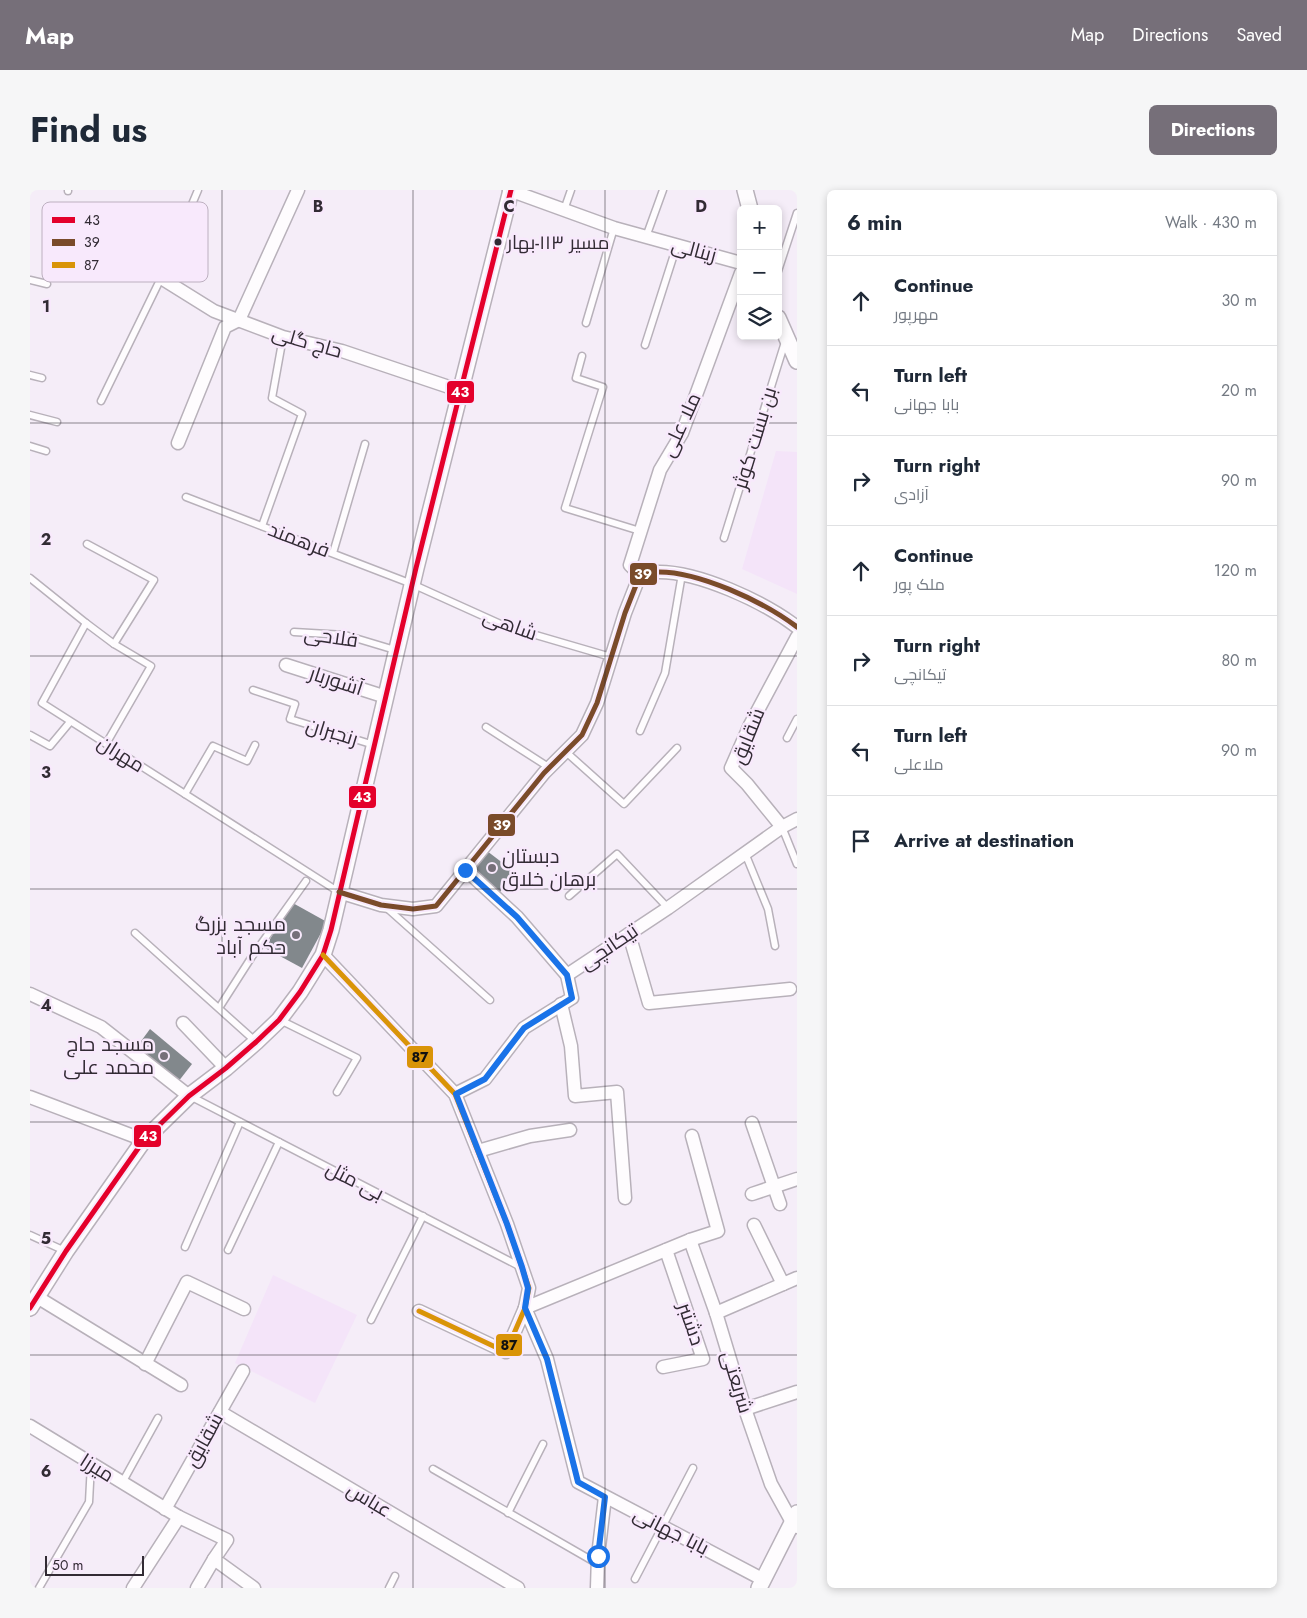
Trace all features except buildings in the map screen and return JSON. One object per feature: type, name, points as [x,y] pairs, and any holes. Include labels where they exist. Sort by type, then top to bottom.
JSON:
[{"type":"street","points":[[178,443],[225,327],[239,320],[298,190]]},
{"type":"street","points":[[181,1386],[33,1302],[66,1251],[144,1140],[189,1096],[226,1068],[278,1020],[300,992],[323,955],[331,930],[412,584],[510,190]]},
{"type":"street","name":"زینالی","points":[[510,190],[614,228],[737,262]]},
{"type":"street","points":[[745,190],[749,205]]},
{"type":"street","name":"حاج گلی","points":[[167,282],[214,311],[283,337],[342,351],[461,391]]},
{"type":"street","name":"ملا علی","points":[[640,575],[630,565],[660,470],[682,432],[737,284]]},
{"type":"street","points":[[782,328],[797,361]]},
{"type":"street","points":[[340,892],[385,906],[413,909],[436,906],[550,768],[582,735],[597,703],[625,612],[640,575],[654,572],[682,574],[730,590],[777,613],[797,628]]},
{"type":"street","name":"شقایق","points":[[782,827],[747,784],[731,768],[750,725],[797,637]]},
{"type":"street","name":"آشوربار","points":[[286,665],[386,697]]},
{"type":"street","name":"تیکانچی","points":[[561,1004],[572,998],[567,975],[668,908],[782,827],[797,819]]},
{"type":"street","points":[[465,870],[517,917],[567,975]]},
{"type":"street","points":[[629,934],[649,1003],[790,988]]},
{"type":"street","points":[[323,955],[456,1094],[507,1224],[528,1288],[525,1308],[506,1352],[419,1310]]},
{"type":"street","points":[[30,994],[101,1027],[189,1096]]},
{"type":"street","points":[[456,1094],[485,1079],[524,1028],[561,1004],[571,1046],[575,1096],[617,1092],[625,1198]]},
{"type":"street","points":[[182,1023],[226,1068]]},
{"type":"street","points":[[30,1097],[144,1140]]},
{"type":"street","points":[[752,1123],[780,1204]]},
{"type":"street","points":[[478,1152],[530,1136],[570,1130]]},
{"type":"street","points":[[525,1308],[690,1240],[718,1231],[692,1136]]},
{"type":"street","points":[[752,1194],[797,1179]]},
{"type":"street","points":[[754,1226],[784,1284]]},
{"type":"street","name":"شریعتی","points":[[690,1240],[716,1313],[745,1409],[771,1484],[796,1521]]},
{"type":"street","name":"دشتبر","points":[[663,1367],[703,1359],[666,1250]]},
{"type":"street","points":[[716,1313],[797,1278]]},
{"type":"street","points":[[145,1364],[187,1282],[244,1309]]},
{"type":"street","name":"بابا جهانی","points":[[525,1308],[547,1359],[578,1482],[661,1526],[761,1584]]},
{"type":"street","name":"شقایق","points":[[165,1509],[243,1371]]},
{"type":"street","points":[[745,1409],[797,1392]]},
{"type":"street","name":"عباس","points":[[220,1412],[518,1588]]},
{"type":"street","name":"میرزا","points":[[30,1426],[179,1518],[227,1540],[214,1559]]},
{"type":"street","points":[[597,1588],[605,1497]]},
{"type":"street","points":[[133,1588],[179,1518]]},
{"type":"street","points":[[761,1584],[796,1521]]},
{"type":"street","points":[[197,1588],[214,1559],[254,1588]]},
{"type":"lane","points":[[193,202],[198,190]]},
{"type":"lane","points":[[564,210],[571,190]]},
{"type":"lane","points":[[646,236],[663,190]]},
{"type":"lane","points":[[782,259],[797,213]]},
{"type":"lane","points":[[586,323],[614,228]]},
{"type":"lane","points":[[645,345],[678,245]]},
{"type":"lane","points":[[30,280],[47,284]]},
{"type":"lane","points":[[101,401],[158,282]]},
{"type":"lane","points":[[262,526],[302,414],[272,398],[283,337]]},
{"type":"lane","name":"بن بست کوثر","points":[[724,538],[786,338]]},
{"type":"lane","points":[[582,356],[576,378],[603,387],[565,508],[640,531]]},
{"type":"lane","points":[[30,375],[42,378]]},
{"type":"lane","points":[[30,415],[57,422]]},
{"type":"lane","points":[[333,553],[365,444]]},
{"type":"lane","points":[[30,446],[46,451]]},
{"type":"lane","name":"فرهمند","points":[[186,496],[412,584]]},
{"type":"lane","points":[[87,544],[154,580],[114,644]]},
{"type":"lane","points":[[640,731],[665,673],[682,574]]},
{"type":"lane","points":[[30,578],[114,644],[151,666],[106,744]]},
{"type":"lane","name":"شاهی","points":[[412,584],[505,626],[611,657]]},
{"type":"lane","name":"مهران","points":[[86,622],[42,703],[340,892]]},
{"type":"lane","name":"فلاحی","points":[[294,632],[345,635],[397,651]]},
{"type":"lane","name":"رنجبران","points":[[253,690],[295,704],[290,719],[374,745]]},
{"type":"lane","points":[[787,738],[797,719]]},
{"type":"lane","points":[[30,735],[50,746],[70,722]]},
{"type":"lane","points":[[486,726],[550,768]]},
{"type":"lane","points":[[185,794],[214,746],[247,761],[255,745]]},
{"type":"lane","points":[[566,752],[624,804],[676,748]]},
{"type":"lane","points":[[782,827],[797,864]]},
{"type":"lane","points":[[745,853],[768,908],[775,946]]},
{"type":"lane","points":[[569,896],[617,854],[668,908]]},
{"type":"lane","points":[[219,1008],[251,958],[306,881]]},
{"type":"lane","points":[[385,906],[490,1000]]},
{"type":"lane","points":[[135,933],[256,1042]]},
{"type":"lane","points":[[278,1020],[357,1058],[337,1092]]},
{"type":"lane","name":"بی مثل","points":[[189,1096],[522,1267]]},
{"type":"lane","points":[[185,1247],[240,1122]]},
{"type":"lane","points":[[228,1250],[279,1142]]},
{"type":"lane","points":[[370,1320],[423,1216]]},
{"type":"lane","points":[[30,1235],[66,1251]]},
{"type":"lane","points":[[122,1483],[158,1418]]},
{"type":"lane","points":[[508,1513],[543,1444]]},
{"type":"lane","points":[[39,1588],[90,1502],[91,1464]]},
{"type":"lane","points":[[635,1579],[661,1526],[693,1468]]},
{"type":"lane","points":[[432,1469],[598,1564]]},
{"type":"lane","points":[[389,1588],[395,1576]]},
{"type":"shaded area","points":[[776,451],[797,452],[797,594],[742,569]]},
{"type":"shaded area","points":[[273,1275],[357,1315],[315,1403],[235,1363]]},
{"type":"transit line","name":"43","points":[[30,1308],[66,1251],[144,1140],[189,1096],[226,1068],[279,1020],[300,992],[323,955],[331,930],[416,568],[511,190]]},
{"type":"transit line","name":"39","points":[[339,892],[381,905],[413,909],[436,906],[544,773],[582,735],[597,703],[625,613],[640,575],[653,572],[672,573],[710,582],[749,598],[797,627]]},
{"type":"transit line","name":"87","points":[[323,955],[455,1094],[507,1224],[529,1288],[525,1308],[506,1352],[419,1311]]},
{"type":"place","name":"مسیر ۱۱۳-بهار","points":[[498,242]]},
{"type":"place","name":"دبستان برهان خلاق","points":[[492,868]]},
{"type":"place","name":"مسجد بزرگ حکم آباد","points":[[296,935]]},
{"type":"place","name":"مسجد حاج محمد علی","points":[[164,1056]]},
{"type":"route","points":[[465,870],[517,917],[567,975],[572,998],[524,1028],[485,1079],[456,1094],[522,1267],[528,1288],[525,1308],[547,1359],[578,1482],[605,1497],[598,1556]]}]
